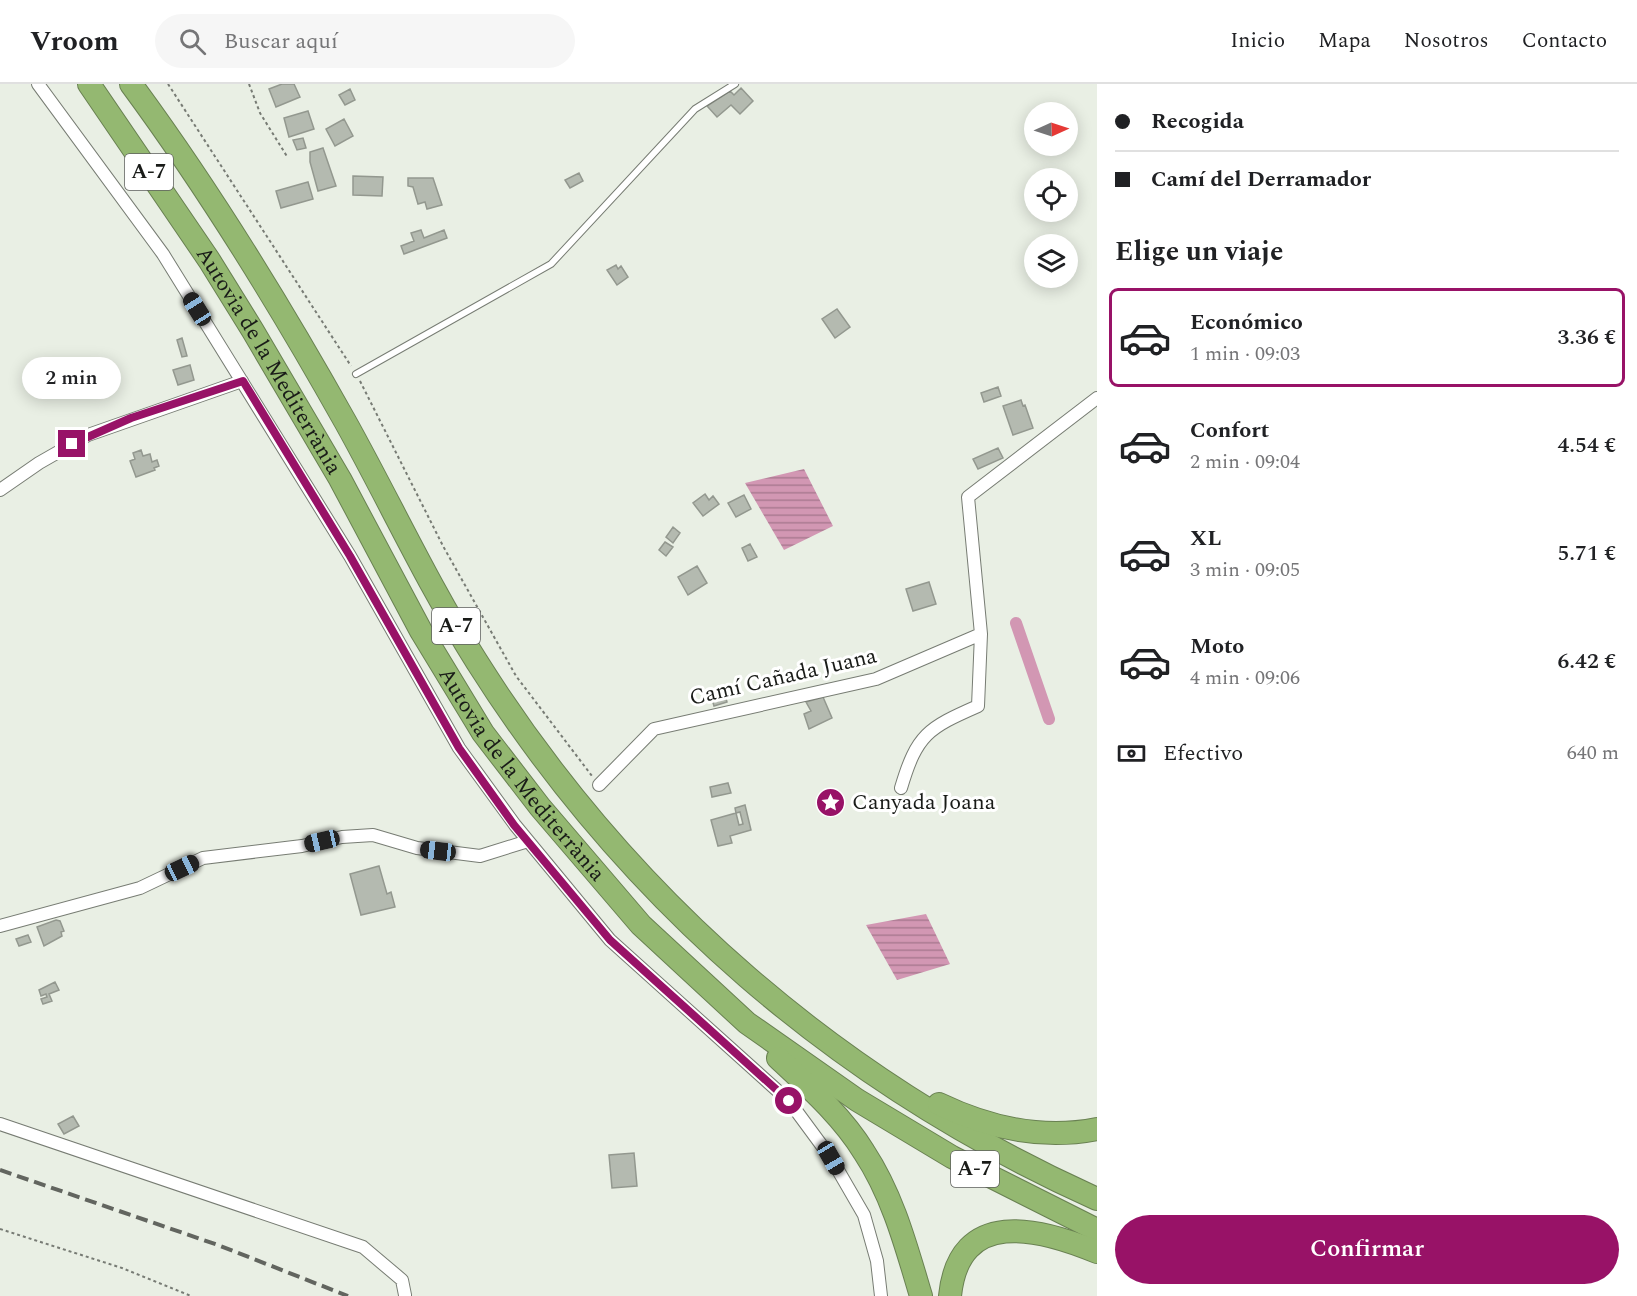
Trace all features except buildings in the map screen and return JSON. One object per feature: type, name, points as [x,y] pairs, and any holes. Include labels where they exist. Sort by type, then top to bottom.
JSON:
[{"type":"highway","name":"Autovia de la Mediterrània","points":[[88,84],[209,260],[253,331],[339,479],[421,631],[483,733],[540,807],[640,925],[747,1023],[857,1100],[952,1157],[1097,1230]]},
{"type":"highway","name":"Autovia de la Mediterrània","points":[[131,84],[210,200],[291,330],[346,423],[475,660],[544,761],[593,824],[700,935],[795,1017],[885,1084],[1004,1156],[1097,1199]]},
{"type":"highway","points":[[747,1023],[834,1113],[864,1150],[890,1201],[921,1296]]},
{"type":"highway","points":[[885,1084],[915,1091],[974,1119],[1006,1129],[1039,1134],[1071,1134],[1097,1129]]},
{"type":"highway","points":[[950,1296],[959,1262],[972,1247],[1001,1231],[1025,1230],[1051,1234],[1097,1252]]},
{"type":"street","points":[[38,84],[163,254],[350,556],[459,748],[528,841],[610,940],[789,1101],[831,1158],[864,1215],[877,1261],[881,1296]]},
{"type":"street","points":[[0,490],[39,462],[88,435],[243,381]]},
{"type":"street","points":[[901,788],[911,755],[936,725],[978,706],[981,633],[968,497],[1097,398]]},
{"type":"street","name":"Camí Cañada Juana","points":[[599,785],[654,729],[876,680],[981,633]]},
{"type":"street","points":[[0,926],[140,888],[203,858],[373,835],[417,848],[480,856],[528,841]]},
{"type":"street","points":[[0,1124],[363,1247],[402,1280],[405,1295]]},
{"type":"lane","points":[[356,374],[551,264],[695,109],[735,84]]},
{"type":"path","points":[[168,84],[356,374],[443,546],[516,676],[599,785]]},
{"type":"path","points":[[249,84],[260,113],[288,158]]},
{"type":"path","points":[[0,1229],[122,1268],[191,1296]]},
{"type":"shaded area","points":[[804,469],[833,526],[784,550],[745,483]]},
{"type":"shaded area","points":[[926,914],[950,964],[897,980],[866,925]]},
{"type":"waterway","points":[[1016,623],[1049,719]]},
{"type":"railway","points":[[0,1170],[218,1245],[348,1296]]},
{"type":"place","name":"Canyada Joana","points":[[831,802]]},
{"type":"route","points":[[72,444],[131,418],[243,381],[350,556],[459,748],[514,825],[610,940],[717,1039],[789,1101]]}]
